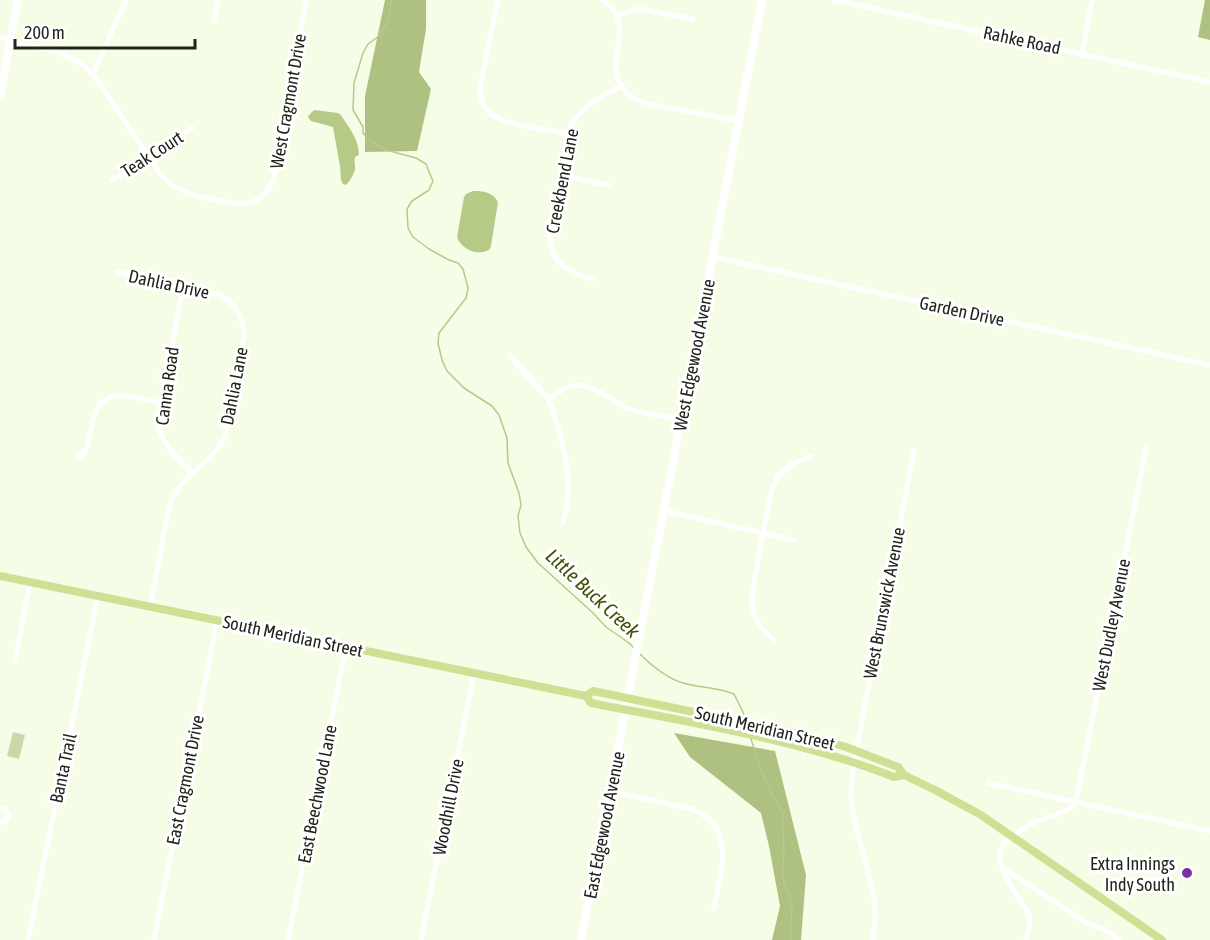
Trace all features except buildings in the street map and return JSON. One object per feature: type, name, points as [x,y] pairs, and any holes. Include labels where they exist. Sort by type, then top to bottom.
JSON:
[{"type":"main road","points":[[0,95],[18,0]]},
{"type":"main road","name":"West Edgewood Avenue","points":[[626,710],[762,0]]},
{"type":"main road","name":"South Meridian Street","points":[[0,576],[586,696],[593,692],[726,718],[819,739],[855,756]]},
{"type":"main road","name":"South Meridian Street","points":[[586,696],[591,703],[855,756],[898,767],[904,775],[981,815],[1162,940]]},
{"type":"main road","name":"East Edgewood Avenue","points":[[581,940],[626,710]]},
{"type":"street","points":[[93,74],[126,0]]},
{"type":"street","points":[[214,21],[218,0]]},
{"type":"street","name":"West Cragmont Drive","points":[[148,156],[167,182],[186,194],[237,204],[249,203],[260,197],[274,177],[306,0]]},
{"type":"street","points":[[498,0],[480,91],[487,110],[500,120],[568,134]]},
{"type":"street","points":[[602,0],[618,16],[620,33],[615,64],[617,75],[631,96],[644,102],[740,121]]},
{"type":"street","name":"Rahke Road","points":[[834,0],[860,3],[1210,82]]},
{"type":"street","points":[[1082,53],[1092,0]]},
{"type":"street","points":[[618,16],[643,9],[693,19]]},
{"type":"street","points":[[0,38],[10,43],[66,54],[83,64],[93,74],[148,156]]},
{"type":"street","points":[[0,46],[10,43]]},
{"type":"street","name":"Creekbend Lane","points":[[592,279],[566,270],[557,260],[551,247],[550,235],[568,134],[572,123],[581,111],[622,85]]},
{"type":"street","name":"Teak Court","points":[[111,180],[192,128]]},
{"type":"street","points":[[561,176],[609,185]]},
{"type":"street","name":"Garden Drive","points":[[713,257],[1210,365]]},
{"type":"street","name":"Dahlia Drive","points":[[117,272],[217,294],[237,308],[243,323]]},
{"type":"street","name":"Canna Road","points":[[183,286],[158,422],[160,434],[168,446],[193,474]]},
{"type":"street","name":"Dahlia Lane","points":[[150,607],[171,500],[178,488],[218,449],[225,436],[244,336],[243,323]]},
{"type":"street","points":[[510,355],[548,399],[562,440],[567,464],[568,493],[563,522]]},
{"type":"street","points":[[548,399],[569,387],[586,386],[596,389],[632,410],[681,419]]},
{"type":"street","points":[[78,459],[86,448],[96,408],[105,399],[121,395],[161,403]]},
{"type":"street","name":"West Dudley Avenue","points":[[1076,802],[1146,448]]},
{"type":"street","name":"West Brunswick Avenue","points":[[873,940],[874,898],[856,829],[851,796],[855,756],[914,451]]},
{"type":"street","points":[[774,641],[758,621],[752,600],[753,589],[772,492],[778,476],[793,463],[810,456]]},
{"type":"street","points":[[664,512],[794,540]]},
{"type":"street","points":[[15,661],[30,582]]},
{"type":"street","name":"Banta Trail","points":[[28,940],[98,596]]},
{"type":"street","name":"East Cragmont Drive","points":[[154,940],[217,621]]},
{"type":"street","name":"East Beechwood Lane","points":[[288,940],[346,647]]},
{"type":"street","name":"Woodhill Drive","points":[[421,940],[474,673]]},
{"type":"street","points":[[988,783],[1210,831]]},
{"type":"street","points":[[610,791],[689,808],[711,821],[720,835],[724,854],[714,908]]},
{"type":"street","points":[[1026,940],[1029,915],[1002,868],[999,853],[1004,844],[1030,824],[1071,808],[1076,802]]},
{"type":"street","points":[[0,807],[7,810],[9,817],[5,822],[0,823]]},
{"type":"street","points":[[1002,868],[1085,922],[1105,930],[1120,940]]},
{"type":"shaded area","points":[[385,0],[426,0],[426,29],[419,72],[431,89],[417,151],[365,152],[365,96]]},
{"type":"shaded area","points":[[1205,0],[1210,0],[1210,40],[1198,37]]},
{"type":"shaded area","points":[[314,110],[341,115],[355,139],[359,155],[355,157],[355,171],[346,185],[341,180],[333,127],[311,121],[308,117]]},
{"type":"shaded area","points":[[473,191],[491,194],[498,202],[491,246],[484,252],[470,251],[459,242],[457,237],[464,197]]},
{"type":"shaded area","points":[[13,732],[25,735],[19,759],[7,756]]},
{"type":"shaded area","points":[[674,733],[775,751],[806,875],[801,940],[772,940],[780,906],[761,813],[690,757]]},
{"type":"waterway","name":"Little Buck Creek","points":[[391,0],[389,20],[379,36],[368,44],[363,53],[354,83],[353,110],[363,127],[363,133],[369,140],[386,150],[416,158],[426,164],[433,181],[429,190],[412,201],[407,209],[408,228],[413,237],[429,249],[458,263],[463,269],[468,288],[466,298],[439,333],[438,343],[442,360],[447,371],[464,388],[492,406],[499,415],[507,438],[508,463],[519,493],[520,533],[526,547],[538,563],[606,627],[635,649]]},
{"type":"waterway","name":"Little Buck Creek","points":[[640,654],[649,663],[677,681],[734,694],[746,720]]},
{"type":"waterway","name":"Little Buck Creek","points":[[751,739],[761,770],[783,816],[783,880],[792,907],[791,940]]},
{"type":"place","name":"Extra Innings Indy South","points":[[1187,873]]}]
